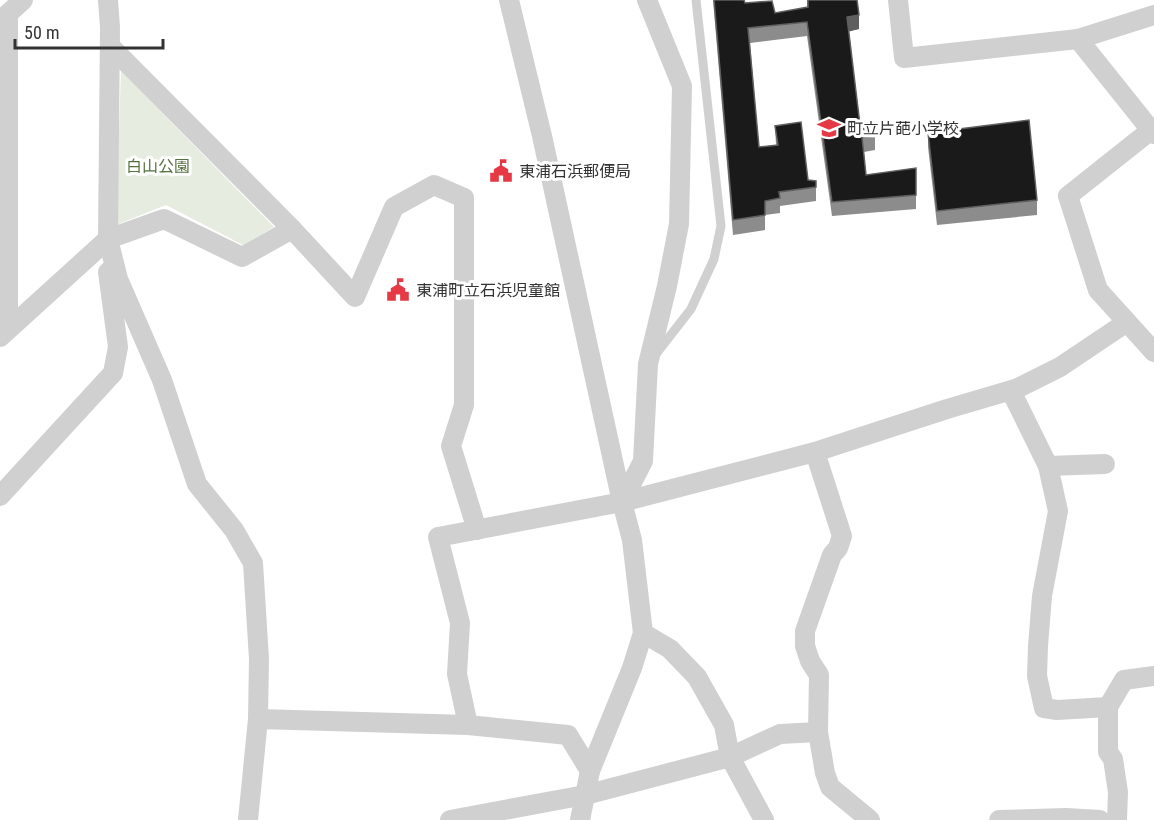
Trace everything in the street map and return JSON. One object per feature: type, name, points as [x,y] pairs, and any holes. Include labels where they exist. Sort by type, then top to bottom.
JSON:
[{"type":"street","points":[[4,333],[4,17],[23,0]]},
{"type":"street","points":[[0,496],[113,373],[118,347],[108,278],[110,46],[108,0]]},
{"type":"street","points":[[509,0],[542,136],[622,502],[633,540],[643,633],[632,668],[590,771],[580,820]]},
{"type":"street","points":[[622,502],[643,461],[648,363],[679,224],[682,86],[647,0]]},
{"type":"street","points":[[898,0],[904,58],[1078,39],[1154,15]]},
{"type":"street","points":[[1078,39],[1152,132],[1068,196],[1098,290],[1154,352]]},
{"type":"street","points":[[110,46],[292,229],[355,297],[394,207],[434,186],[464,198],[464,405],[451,446],[477,530]]},
{"type":"street","points":[[4,333],[108,239],[164,219],[242,257],[292,229]]},
{"type":"street","points":[[108,239],[118,279],[162,380],[197,484],[234,530],[253,563],[259,659],[258,719],[248,820]]},
{"type":"street","points":[[87,257],[100,274],[114,315]]},
{"type":"street","points":[[468,725],[457,674],[460,622],[438,537],[622,502],[815,452],[947,409],[1011,391],[1060,367],[1127,322]]},
{"type":"street","points":[[1011,391],[1048,466],[1058,511],[1042,596],[1038,646],[1037,676],[1044,708],[1057,710],[1108,707]]},
{"type":"street","points":[[815,452],[842,536],[838,548],[831,555],[805,631],[805,646],[810,662],[819,675],[818,732],[825,773],[830,787],[870,820]]},
{"type":"street","points":[[1048,466],[1105,464]]},
{"type":"street","points":[[643,633],[670,650],[697,677],[724,725],[730,757],[764,820]]},
{"type":"street","points":[[1117,820],[1118,792],[1113,759],[1108,752],[1108,707],[1124,680],[1154,676]]},
{"type":"street","points":[[258,719],[468,725],[568,735],[590,771]]},
{"type":"street","points":[[450,820],[585,795],[730,757],[780,734],[818,732]]},
{"type":"street","points":[[999,820],[1066,818],[1100,820]]},
{"type":"lane","points":[[648,363],[691,309],[714,259],[721,226],[696,0]]},
{"type":"lane","points":[[682,86],[705,83]]},
{"type":"green space","name":"白山公園","points":[[121,71],[274,227],[243,245],[166,205],[116,225]]},
{"type":"building","points":[[714,0],[744,0],[745,3],[772,1],[775,13],[808,7],[808,0],[857,0],[859,15],[847,17],[860,125],[871,122],[875,136],[862,137],[866,175],[916,168],[916,195],[832,202],[807,22],[748,28],[759,147],[778,145],[775,126],[801,122],[808,180],[816,181],[816,187],[779,192],[780,198],[765,201],[765,215],[733,220]]},
{"type":"building","points":[[1029,120],[1037,200],[937,211],[928,133]]},
{"type":"place","name":"町立片葩小学校","points":[[829,128]]},
{"type":"place","name":"東浦石浜郵便局","points":[[501,171]]},
{"type":"place","name":"東浦町立石浜児童館","points":[[398,290]]}]
